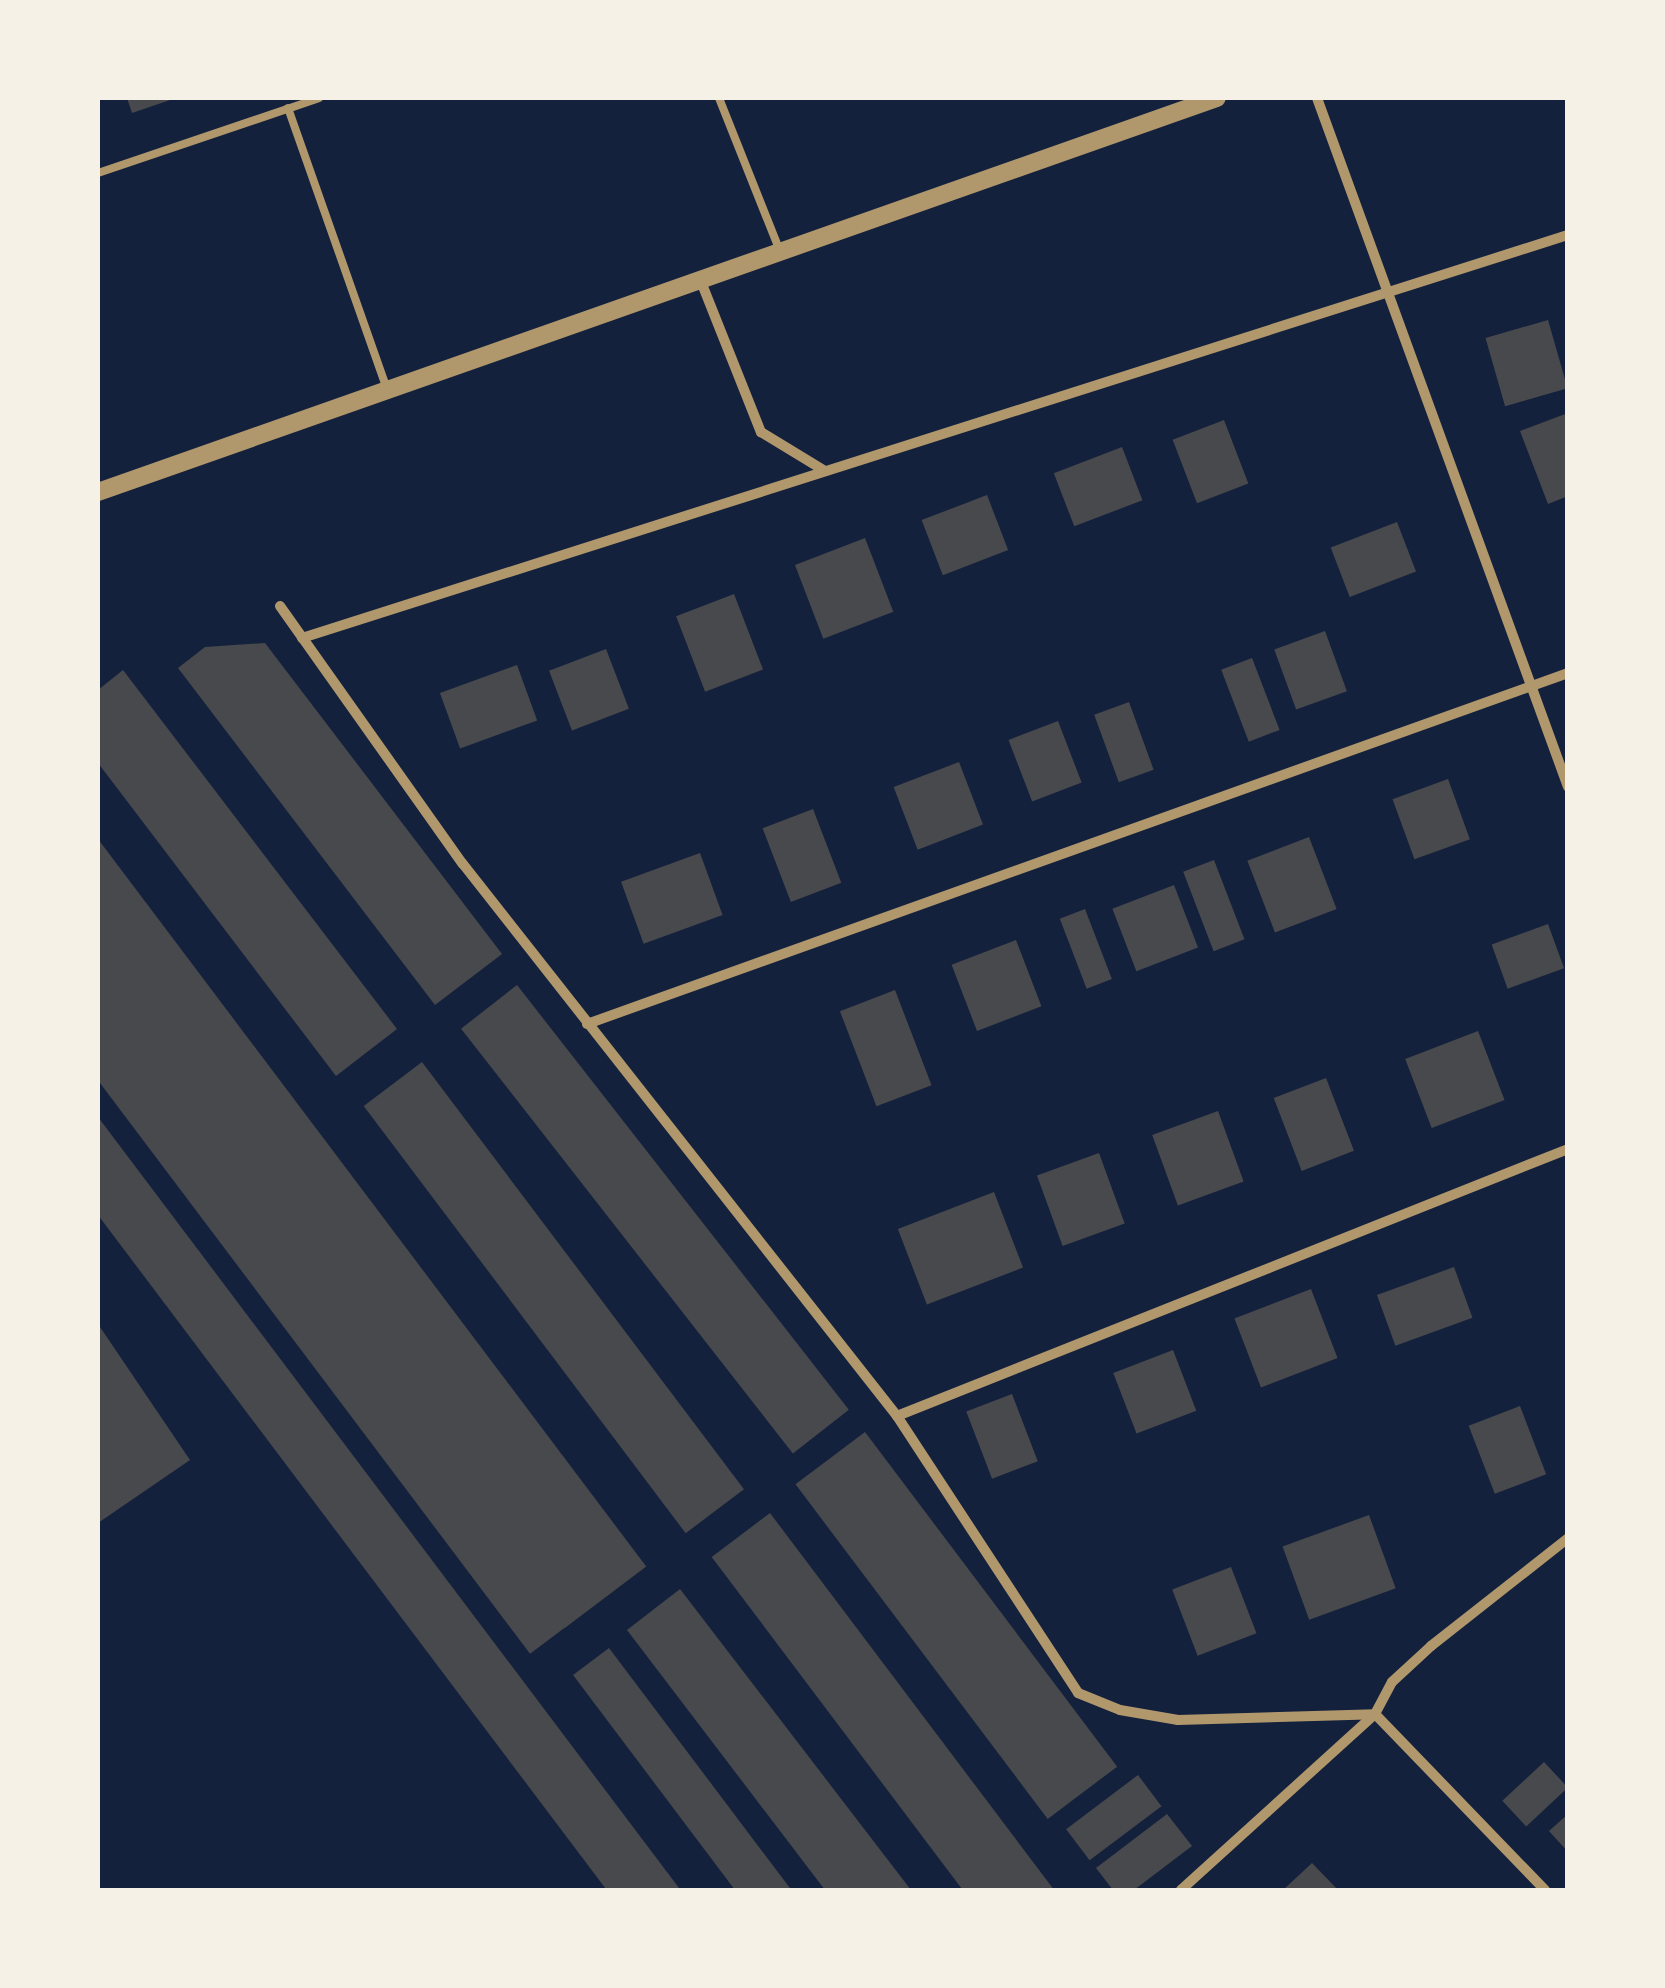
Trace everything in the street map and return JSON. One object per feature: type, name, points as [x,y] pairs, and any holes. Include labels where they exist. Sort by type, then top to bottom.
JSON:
[{"type":"street","points":[[98,492],[1218,98]]},
{"type":"street","points":[[1317,98],[1568,788]]},
{"type":"street","points":[[302,638],[1568,236]]},
{"type":"street","points":[[700,279],[761,432],[825,471]]},
{"type":"street","points":[[280,606],[587,1024],[897,1416],[1078,1693],[1120,1710],[1178,1720],[1374,1714],[1545,1890]]},
{"type":"street","points":[[587,1024],[1568,673]]},
{"type":"street","points":[[897,1416],[1568,1149]]},
{"type":"street","points":[[1181,1890],[1374,1714],[1392,1682],[1431,1646],[1568,1538]]},
{"type":"lane","points":[[98,173],[319,98]]},
{"type":"lane","points":[[720,98],[780,251]]},
{"type":"lane","points":[[288,108],[387,389]]},
{"type":"building","points":[[127,98],[176,98],[132,113]]},
{"type":"building","points":[[1548,320],[1568,388],[1505,406],[1486,338]]},
{"type":"building","points":[[1568,413],[1568,496],[1548,504],[1520,431]]},
{"type":"building","points":[[1224,420],[1248,483],[1197,503],[1173,440]]},
{"type":"building","points":[[1122,447],[1142,500],[1074,526],[1054,473]]},
{"type":"building","points":[[987,495],[1008,550],[943,575],[922,520]]},
{"type":"building","points":[[1397,522],[1416,571],[1350,597],[1331,547]]},
{"type":"building","points":[[865,538],[893,612],[823,639],[795,565]]},
{"type":"building","points":[[734,594],[763,670],[705,692],[676,616]]},
{"type":"building","points":[[1325,631],[1347,691],[1296,710],[1274,649]]},
{"type":"building","points":[[265,643],[502,954],[435,1005],[178,668],[205,647]]},
{"type":"building","points":[[606,649],[629,709],[572,731],[549,671]]},
{"type":"building","points":[[1252,658],[1280,730],[1249,742],[1221,670]]},
{"type":"building","points":[[517,665],[537,720],[460,748],[440,693]]},
{"type":"building","points":[[123,670],[397,1029],[336,1076],[98,763],[98,690]]},
{"type":"building","points":[[1129,702],[1154,770],[1119,782],[1094,715]]},
{"type":"building","points":[[1058,721],[1082,783],[1032,802],[1009,740]]},
{"type":"building","points":[[959,762],[983,825],[918,850],[894,787]]},
{"type":"building","points":[[1448,779],[1470,839],[1414,859],[1393,799]]},
{"type":"building","points":[[813,809],[841,883],[791,902],[763,828]]},
{"type":"building","points":[[1309,837],[1337,909],[1275,933],[1247,861]]},
{"type":"building","points":[[98,839],[646,1567],[565,1628],[98,1008]]},
{"type":"building","points":[[700,853],[723,915],[644,944],[621,882]]},
{"type":"building","points":[[1214,860],[1244,939],[1214,951],[1183,872]]},
{"type":"building","points":[[1174,885],[1198,948],[1136,971],[1112,909]]},
{"type":"building","points":[[1085,909],[1112,979],[1087,989],[1060,919]]},
{"type":"building","points":[[1548,924],[1564,968],[1508,989],[1492,945]]},
{"type":"building","points":[[1016,940],[1041,1006],[977,1031],[952,965]]},
{"type":"building","points":[[517,985],[849,1410],[793,1453],[461,1029]]},
{"type":"building","points":[[895,990],[932,1085],[876,1106],[840,1011]]},
{"type":"building","points":[[98,994],[572,1623],[530,1654],[98,1080]]},
{"type":"building","points":[[1478,1031],[1505,1100],[1432,1128],[1405,1059]]},
{"type":"building","points":[[422,1062],[744,1489],[686,1533],[364,1106]]},
{"type":"building","points":[[1326,1078],[1354,1151],[1302,1171],[1274,1098]]},
{"type":"building","points":[[1218,1111],[1244,1181],[1178,1205],[1152,1135]]},
{"type":"building","points":[[98,1117],[680,1890],[607,1890],[98,1215]]},
{"type":"building","points":[[1099,1153],[1125,1223],[1063,1246],[1037,1176]]},
{"type":"building","points":[[994,1192],[1023,1268],[927,1305],[898,1229]]},
{"type":"building","points":[[1454,1267],[1472,1318],[1395,1346],[1377,1295]]},
{"type":"building","points":[[1311,1289],[1338,1358],[1261,1387],[1234,1318]]},
{"type":"building","points":[[98,1324],[190,1460],[98,1523]]},
{"type":"building","points":[[1173,1350],[1196,1411],[1137,1434],[1113,1373]]},
{"type":"building","points":[[1012,1394],[1038,1461],[992,1479],[966,1412]]},
{"type":"building","points":[[1520,1406],[1546,1474],[1495,1494],[1469,1426]]},
{"type":"building","points":[[865,1432],[1117,1767],[1048,1819],[796,1484]]},
{"type":"building","points":[[770,1513],[1054,1890],[963,1890],[712,1557]]},
{"type":"building","points":[[1369,1515],[1396,1588],[1309,1620],[1283,1546]]},
{"type":"building","points":[[1231,1567],[1256,1633],[1198,1656],[1172,1590]]},
{"type":"building","points":[[680,1589],[911,1890],[825,1890],[627,1630]]},
{"type":"building","points":[[609,1648],[791,1890],[735,1890],[573,1675]]},
{"type":"building","points":[[1544,1762],[1568,1788],[1526,1826],[1502,1801]]},
{"type":"building","points":[[1138,1775],[1161,1806],[1090,1860],[1066,1829]]},
{"type":"building","points":[[1167,1814],[1192,1846],[1134,1890],[1113,1890],[1096,1868]]},
{"type":"building","points":[[1568,1814],[1568,1852],[1549,1831]]},
{"type":"building","points":[[1312,1863],[1338,1890],[1283,1890]]}]
